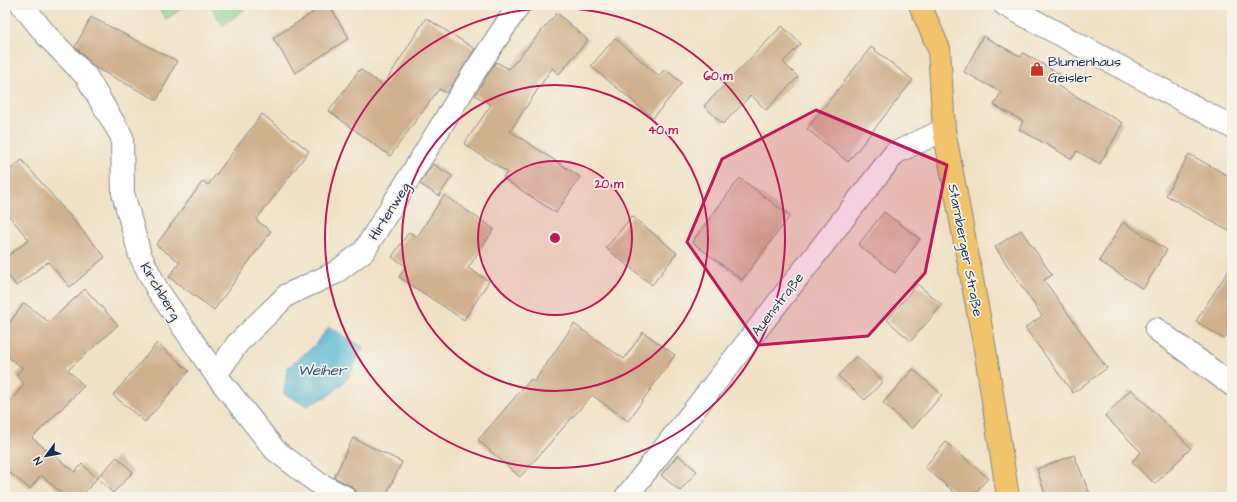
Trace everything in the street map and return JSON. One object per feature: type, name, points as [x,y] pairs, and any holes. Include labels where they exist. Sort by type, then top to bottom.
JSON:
[{"type":"main road","name":"Starnberger Straße","points":[[920,5],[939,49],[944,130],[985,348],[1008,497]]},
{"type":"street","name":"Kirchberg","points":[[22,5],[47,36],[86,76],[122,137],[123,193],[140,255],[157,289],[216,375],[275,450],[318,483],[344,497]]},
{"type":"street","name":"Hirtenweg","points":[[216,375],[236,344],[287,295],[335,273],[364,251],[471,78],[519,5]]},
{"type":"street","points":[[1005,5],[1232,127]]},
{"type":"street","name":"Auenstraße","points":[[626,497],[895,153],[944,130]]},
{"type":"street","points":[[1156,329],[1232,385]]},
{"type":"highlighted area","points":[[816,110],[947,165],[925,273],[868,336],[759,345],[687,242],[722,159]]},
{"type":"green space","points":[[157,5],[187,5],[166,19]]},
{"type":"green space","points":[[210,5],[250,5],[223,25]]},
{"type":"water","name":"Weiher","points":[[329,327],[363,347],[348,378],[331,394],[307,406],[284,394],[287,368],[314,346]]},
{"type":"building","points":[[325,5],[329,5],[349,38],[295,73],[273,38]]},
{"type":"building","points":[[557,13],[588,40],[559,74],[552,68],[510,131],[580,177],[556,213],[503,178],[507,172],[464,144],[491,105],[475,95],[496,62],[509,69]]},
{"type":"building","points":[[91,17],[177,61],[157,100],[96,68],[75,47]]},
{"type":"building","points":[[426,18],[475,49],[447,93],[439,89],[390,156],[329,111],[360,69],[383,86]]},
{"type":"building","points":[[782,26],[801,44],[783,62],[798,77],[766,110],[751,95],[723,124],[704,106]]},
{"type":"building","points":[[983,36],[1021,57],[1023,53],[1063,76],[1058,86],[1123,123],[1100,164],[1077,151],[1072,159],[1019,129],[1023,121],[994,105],[1001,92],[964,72]]},
{"type":"building","points":[[615,38],[659,76],[665,69],[682,83],[653,118],[591,66]]},
{"type":"building","points":[[871,47],[913,80],[848,162],[807,129]]},
{"type":"building","points":[[262,114],[309,151],[256,220],[271,231],[214,310],[169,277],[180,262],[156,245],[203,181],[208,185]]},
{"type":"building","points":[[1189,154],[1232,178],[1232,233],[1166,195]]},
{"type":"building","points":[[22,160],[105,257],[70,287],[48,262],[16,286],[5,271],[5,258],[29,240],[5,211],[5,174]]},
{"type":"building","points":[[433,164],[452,176],[439,196],[420,184]]},
{"type":"building","points":[[740,178],[790,216],[742,280],[692,242]]},
{"type":"building","points":[[444,195],[494,229],[468,268],[489,281],[464,320],[399,277],[406,266],[392,257],[409,232],[417,237]]},
{"type":"building","points":[[884,212],[920,239],[895,273],[858,245]]},
{"type":"building","points":[[632,216],[677,253],[652,285],[606,248]]},
{"type":"building","points":[[1123,222],[1167,250],[1143,289],[1099,261]]},
{"type":"building","points":[[1021,230],[1052,275],[1044,280],[1107,368],[1073,393],[1025,328],[1042,316],[995,247]]},
{"type":"building","points":[[1232,265],[1232,327],[1224,339],[1196,321]]},
{"type":"building","points":[[917,284],[942,305],[911,341],[887,320]]},
{"type":"building","points":[[85,289],[118,325],[68,370],[84,386],[32,438],[75,472],[82,464],[97,478],[81,497],[66,497],[41,475],[30,489],[5,469],[5,408],[24,384],[16,375],[23,368],[5,355],[5,329],[24,303],[49,322]]},
{"type":"building","points":[[574,324],[624,359],[643,332],[675,355],[628,421],[592,395],[520,477],[478,440],[531,379],[534,382]]},
{"type":"building","points":[[157,343],[189,371],[145,422],[113,395]]},
{"type":"building","points":[[856,356],[883,381],[865,400],[838,376]]},
{"type":"building","points":[[913,369],[942,395],[912,429],[883,403]]},
{"type":"building","points":[[1131,389],[1191,448],[1155,484],[1132,462],[1141,452],[1105,416]]},
{"type":"building","points":[[353,438],[402,462],[385,497],[357,497],[356,491],[351,486],[334,477]]},
{"type":"building","points":[[946,442],[988,478],[972,497],[960,497],[925,467]]},
{"type":"building","points":[[678,455],[697,471],[680,491],[661,475]]},
{"type":"building","points":[[1074,455],[1091,497],[1046,497],[1037,469]]},
{"type":"building","points":[[117,457],[133,472],[113,493],[97,478]]},
{"type":"place","name":"Blumenhaus Geisler","points":[[1037,69]]}]
